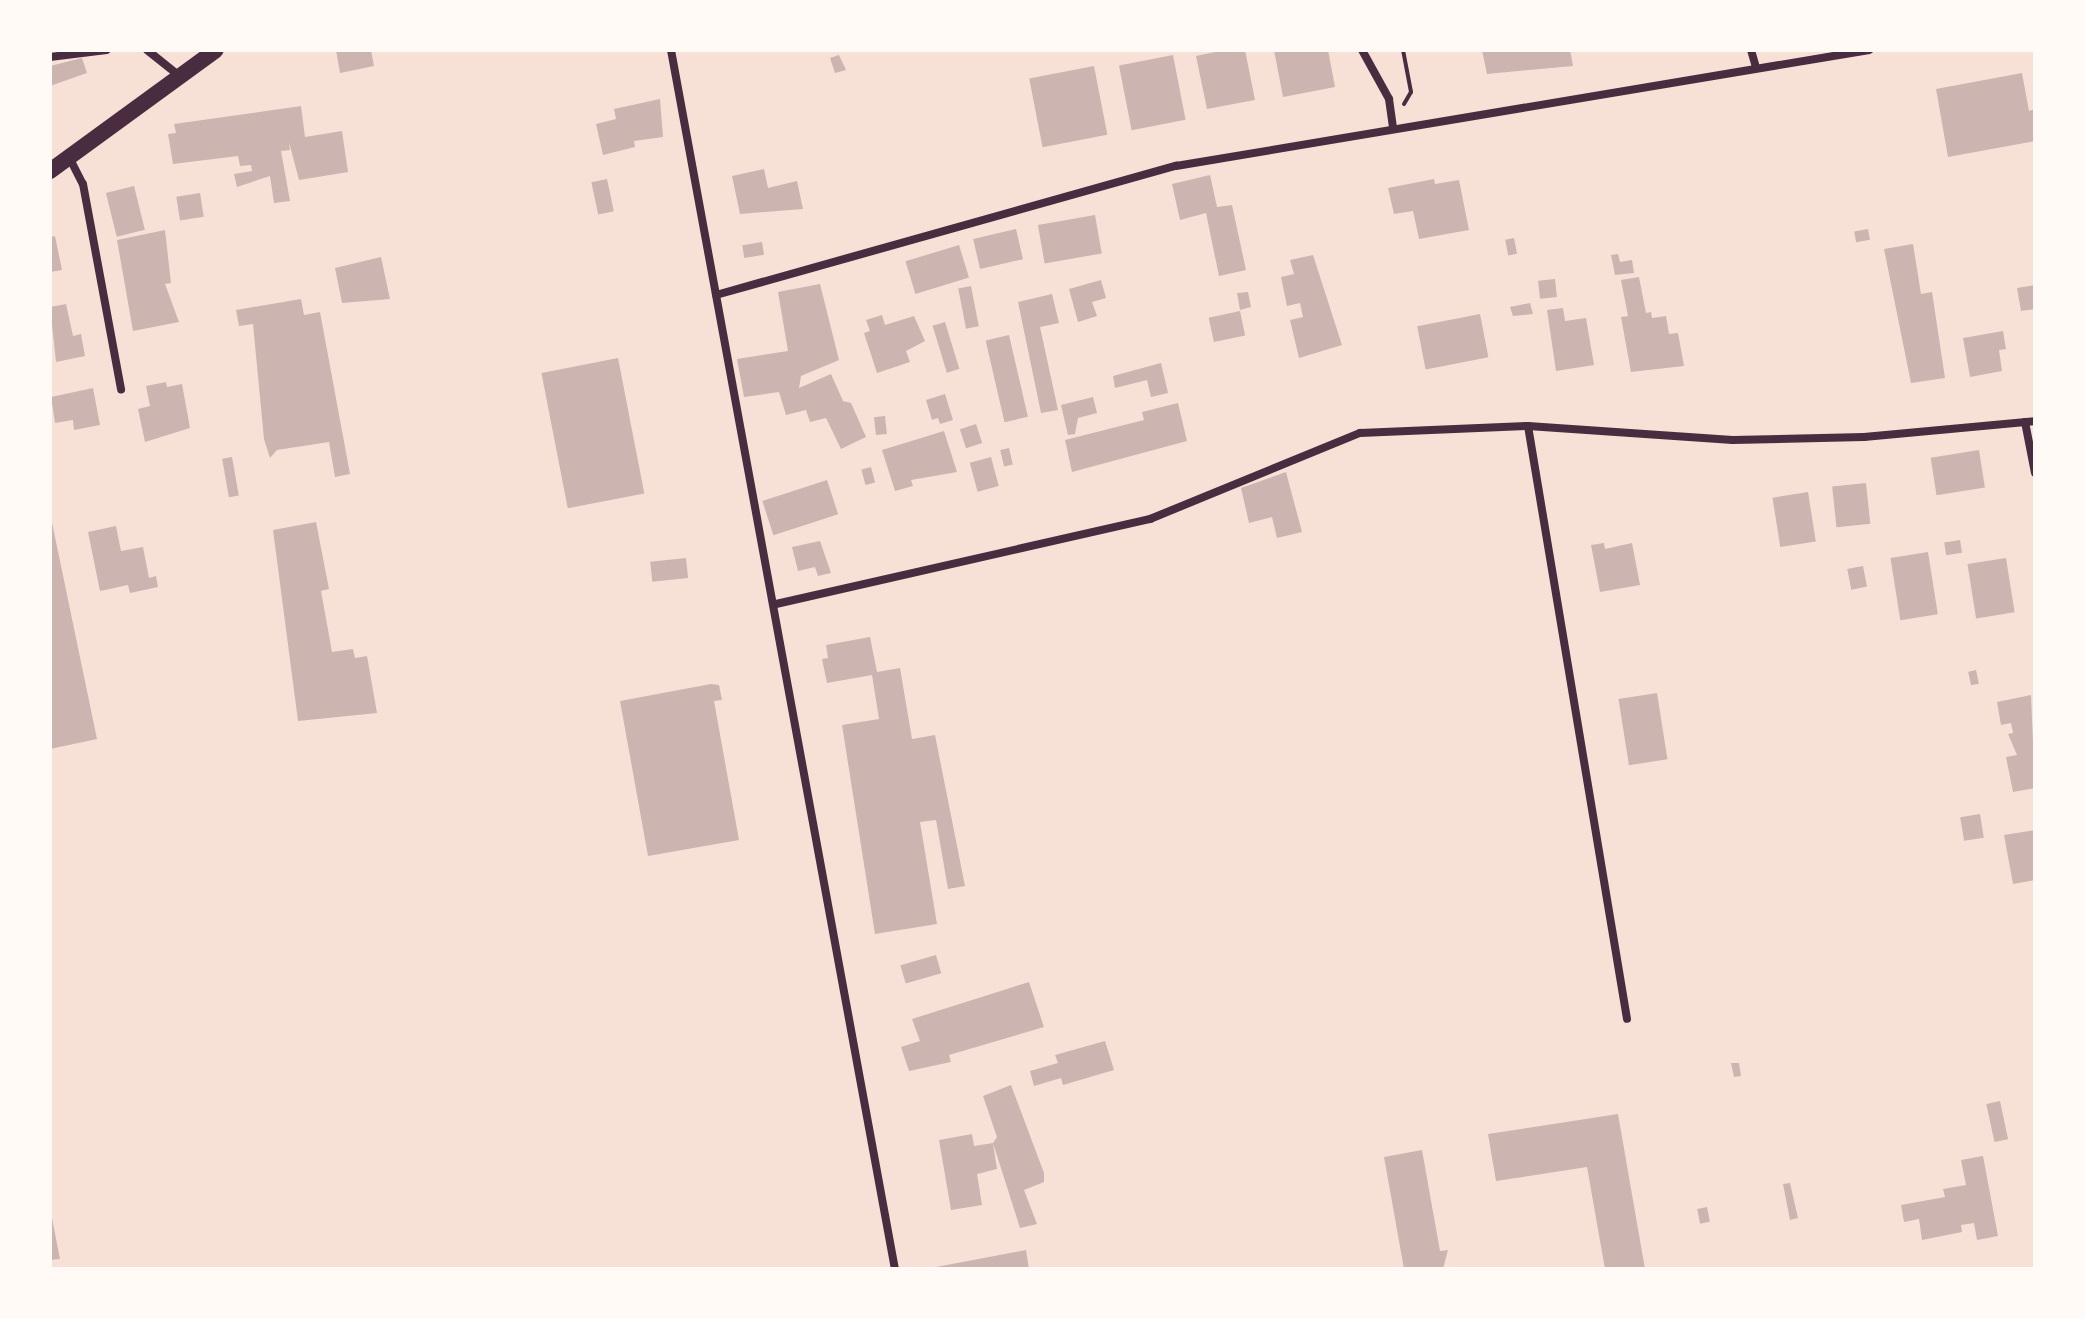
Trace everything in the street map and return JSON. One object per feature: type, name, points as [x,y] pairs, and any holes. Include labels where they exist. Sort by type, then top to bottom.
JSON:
[{"type":"main road","points":[[50,171],[216,50]]},
{"type":"street","points":[[50,57],[107,50]]},
{"type":"street","points":[[147,50],[181,77]]},
{"type":"street","points":[[671,50],[776,604],[895,1269]]},
{"type":"street","points":[[1362,50],[1389,99],[1393,128]]},
{"type":"street","points":[[1751,50],[1756,68]]},
{"type":"street","points":[[716,295],[1176,166],[1869,50]]},
{"type":"street","points":[[69,157],[83,184],[121,390]]},
{"type":"street","points":[[776,604],[1150,519],[1360,433],[1528,426],[1733,440],[1864,437],[2030,422],[2035,473]]},
{"type":"street","points":[[1528,426],[1627,1019]]},
{"type":"path","points":[[1393,128],[1411,92],[1403,50]]},
{"type":"building","points":[[336,50],[371,50],[374,66],[340,73]]},
{"type":"building","points":[[1225,50],[1245,50],[1255,100],[1207,109],[1196,56]]},
{"type":"building","points":[[1274,50],[1328,50],[1335,87],[1283,97]]},
{"type":"building","points":[[1482,50],[1570,50],[1573,66],[1487,74]]},
{"type":"building","points":[[839,55],[846,70],[835,73],[830,58]]},
{"type":"building","points":[[1173,55],[1186,120],[1132,130],[1119,65]]},
{"type":"building","points":[[82,58],[87,73],[50,86],[50,66]]},
{"type":"building","points":[[1094,66],[1107,135],[1043,147],[1029,79]]},
{"type":"building","points":[[2022,73],[2029,111],[2035,109],[2035,141],[1948,157],[1936,89]]},
{"type":"building","points":[[660,99],[663,137],[634,141],[635,147],[603,155],[596,124],[616,119],[614,109]]},
{"type":"building","points":[[301,106],[305,137],[342,131],[348,172],[299,180],[289,142],[290,150],[281,151],[290,201],[274,203],[270,176],[237,187],[234,174],[252,171],[251,165],[240,166],[238,156],[173,164],[168,134],[176,133],[174,124]]},
{"type":"building","points":[[764,169],[768,188],[797,181],[803,209],[740,214],[732,176]]},
{"type":"building","points":[[1210,175],[1217,207],[1232,205],[1246,270],[1219,276],[1206,213],[1180,220],[1172,184]]},
{"type":"building","points":[[607,179],[614,211],[598,215],[591,182]]},
{"type":"building","points":[[1434,179],[1435,184],[1459,180],[1469,230],[1419,239],[1413,211],[1394,214],[1388,188]]},
{"type":"building","points":[[134,186],[145,230],[117,237],[106,193]]},
{"type":"building","points":[[200,193],[204,217],[180,220],[176,197]]},
{"type":"building","points":[[1095,215],[1102,253],[1045,263],[1038,225]]},
{"type":"building","points":[[1016,229],[1023,259],[980,269],[973,239]]},
{"type":"building","points":[[1868,229],[1870,240],[1856,242],[1854,231]]},
{"type":"building","points":[[165,230],[171,283],[165,284],[179,322],[133,331],[117,240]]},
{"type":"building","points":[[55,236],[62,270],[50,272],[50,237]]},
{"type":"building","points":[[1514,238],[1517,254],[1508,255],[1505,240]]},
{"type":"building","points":[[762,242],[764,255],[744,258],[742,245]]},
{"type":"building","points":[[1913,244],[1921,294],[1932,292],[1945,378],[1911,383],[1884,249]]},
{"type":"building","points":[[959,245],[969,278],[915,294],[905,261]]},
{"type":"building","points":[[1618,254],[1620,262],[1632,260],[1634,273],[1615,275],[1611,255]]},
{"type":"building","points":[[1313,255],[1342,345],[1299,358],[1290,320],[1303,317],[1300,303],[1287,306],[1281,277],[1294,274],[1290,260]]},
{"type":"building","points":[[381,257],[390,299],[342,303],[335,268]]},
{"type":"building","points":[[1639,277],[1646,313],[1651,312],[1652,318],[1666,316],[1669,334],[1678,333],[1684,366],[1631,372],[1621,317],[1628,316],[1621,280]]},
{"type":"building","points":[[1555,279],[1557,297],[1540,299],[1538,281]]},
{"type":"building","points":[[1101,280],[1106,298],[1092,302],[1097,316],[1078,322],[1069,289]]},
{"type":"building","points":[[820,284],[839,360],[801,376],[799,388],[831,374],[843,401],[851,403],[866,437],[841,449],[826,418],[810,422],[806,410],[786,415],[779,392],[744,397],[737,359],[788,351],[778,292]]},
{"type":"building","points":[[2035,285],[2035,309],[2021,311],[2017,288]]},
{"type":"building","points":[[971,286],[979,326],[966,329],[958,288]]},
{"type":"building","points":[[1248,292],[1251,307],[1240,310],[1237,293]]},
{"type":"building","points":[[1052,294],[1059,323],[1040,327],[1058,410],[1041,413],[1018,302]]},
{"type":"building","points":[[301,299],[304,315],[320,312],[350,474],[335,477],[329,442],[277,450],[270,458],[264,439],[253,324],[239,326],[236,310]]},
{"type":"building","points":[[1530,303],[1533,314],[1513,316],[1510,307]]},
{"type":"building","points":[[66,304],[73,336],[81,334],[85,356],[56,362],[50,307]]},
{"type":"building","points":[[1563,308],[1565,321],[1586,318],[1594,365],[1556,371],[1547,310]]},
{"type":"building","points":[[1240,311],[1245,335],[1214,342],[1209,318]]},
{"type":"building","points":[[1480,314],[1488,357],[1426,369],[1417,326]]},
{"type":"building","points":[[882,315],[885,325],[914,316],[925,341],[906,351],[910,362],[877,373],[864,333],[870,331],[866,320]]},
{"type":"building","points":[[945,322],[959,369],[947,373],[933,326]]},
{"type":"building","points":[[2003,331],[2006,349],[1999,350],[2002,371],[1970,377],[1963,338]]},
{"type":"building","points":[[1009,335],[1028,417],[1005,422],[986,340]]},
{"type":"building","points":[[618,358],[644,493],[568,508],[541,373]]},
{"type":"building","points":[[1161,363],[1168,393],[1151,397],[1147,380],[1115,388],[1113,376]]},
{"type":"building","points":[[166,382],[167,387],[182,384],[190,428],[145,442],[138,409],[150,406],[146,386]]},
{"type":"building","points":[[93,388],[100,425],[74,430],[73,420],[55,423],[51,397]]},
{"type":"building","points":[[945,394],[953,420],[940,424],[938,418],[932,420],[926,400]]},
{"type":"building","points":[[1093,397],[1097,413],[1078,418],[1075,434],[1068,435],[1061,405]]},
{"type":"building","points":[[1178,403],[1187,441],[1072,472],[1065,440],[1144,420],[1142,412]]},
{"type":"building","points":[[885,416],[887,434],[876,435],[874,417]]},
{"type":"building","points":[[976,424],[982,443],[966,448],[960,429]]},
{"type":"building","points":[[944,431],[957,472],[911,480],[913,486],[895,491],[882,450]]},
{"type":"building","points":[[1009,448],[1013,465],[1004,467],[1000,450]]},
{"type":"building","points":[[1979,450],[1985,488],[1937,495],[1931,458]]},
{"type":"building","points":[[232,457],[239,495],[229,497],[222,459]]},
{"type":"building","points":[[991,457],[999,486],[978,492],[970,463]]},
{"type":"building","points":[[871,467],[875,482],[865,485],[861,470]]},
{"type":"building","points":[[1286,472],[1302,532],[1277,538],[1272,517],[1249,523],[1241,488]]},
{"type":"building","points":[[827,480],[838,514],[773,535],[762,501]]},
{"type":"building","points":[[1866,483],[1870,524],[1836,527],[1832,487]]},
{"type":"building","points":[[1808,492],[1816,541],[1780,547],[1772,498]]},
{"type":"building","points":[[50,513],[97,739],[50,749]]},
{"type":"building","points":[[316,522],[329,589],[321,591],[332,652],[353,649],[355,658],[367,656],[377,713],[298,721],[273,530]]},
{"type":"building","points":[[116,526],[121,551],[143,547],[149,578],[156,576],[158,587],[130,593],[128,585],[100,591],[88,532]]},
{"type":"building","points":[[1960,540],[1962,553],[1946,555],[1944,543]]},
{"type":"building","points":[[820,541],[831,573],[818,576],[815,567],[798,571],[792,547]]},
{"type":"building","points":[[1604,543],[1605,549],[1632,543],[1640,585],[1600,592],[1591,545]]},
{"type":"building","points":[[1928,552],[1938,614],[1900,620],[1890,558]]},
{"type":"building","points":[[686,558],[688,578],[652,582],[650,562]]},
{"type":"building","points":[[2006,558],[2015,612],[1976,618],[1967,564]]},
{"type":"building","points":[[1863,566],[1867,587],[1851,590],[1847,569]]},
{"type":"building","points":[[870,637],[877,672],[900,668],[912,739],[935,735],[965,886],[948,889],[936,820],[920,822],[937,924],[875,934],[842,725],[879,719],[872,675],[827,683],[822,659],[828,658],[826,645]]},
{"type":"building","points":[[1976,670],[1979,684],[1971,685],[1968,672]]},
{"type":"building","points":[[719,685],[722,700],[714,701],[739,840],[648,856],[620,701]]},
{"type":"building","points":[[1657,693],[1667,759],[1629,765],[1618,699]]},
{"type":"building","points":[[2031,695],[2035,788],[2013,792],[2006,757],[2017,755],[2008,734],[2013,733],[2011,723],[2001,725],[1997,702]]},
{"type":"building","points":[[1980,814],[1984,838],[1964,841],[1960,817]]},
{"type":"building","points":[[2035,830],[2035,880],[2013,884],[2004,835]]},
{"type":"building","points":[[936,955],[941,973],[906,983],[900,965]]},
{"type":"building","points":[[1029,982],[1044,1027],[949,1055],[951,1062],[909,1071],[901,1047],[920,1041],[912,1019]]},
{"type":"building","points":[[1105,1041],[1114,1070],[1063,1085],[1061,1078],[1034,1086],[1030,1071],[1058,1063],[1055,1055]]},
{"type":"building","points":[[1731,1063],[1739,1063],[1741,1076],[1734,1077]]},
{"type":"building","points":[[1011,1085],[1044,1173],[1044,1182],[1024,1190],[1037,1224],[1020,1228],[993,1143],[997,1137],[983,1096]]},
{"type":"building","points":[[2000,1101],[2008,1139],[1994,1142],[1986,1104]]},
{"type":"building","points":[[1618,1114],[1645,1269],[1605,1269],[1587,1167],[1496,1181],[1488,1134]]},
{"type":"building","points":[[972,1134],[974,1146],[993,1143],[997,1169],[977,1174],[982,1205],[951,1210],[939,1140]]},
{"type":"building","points":[[1422,1150],[1440,1251],[1448,1250],[1443,1269],[1404,1269],[1384,1157]]},
{"type":"building","points":[[1983,1156],[1998,1236],[1977,1240],[1974,1223],[1961,1225],[1962,1232],[1922,1240],[1919,1219],[1904,1222],[1901,1205],[1945,1197],[1943,1189],[1966,1185],[1961,1160]]},
{"type":"building","points":[[1790,1183],[1798,1218],[1790,1220],[1783,1184]]},
{"type":"building","points":[[1707,1207],[1710,1222],[1700,1224],[1697,1209]]},
{"type":"building","points":[[50,1208],[60,1259],[50,1260]]},
{"type":"building","points":[[1026,1250],[1029,1269],[936,1269],[936,1267]]}]
